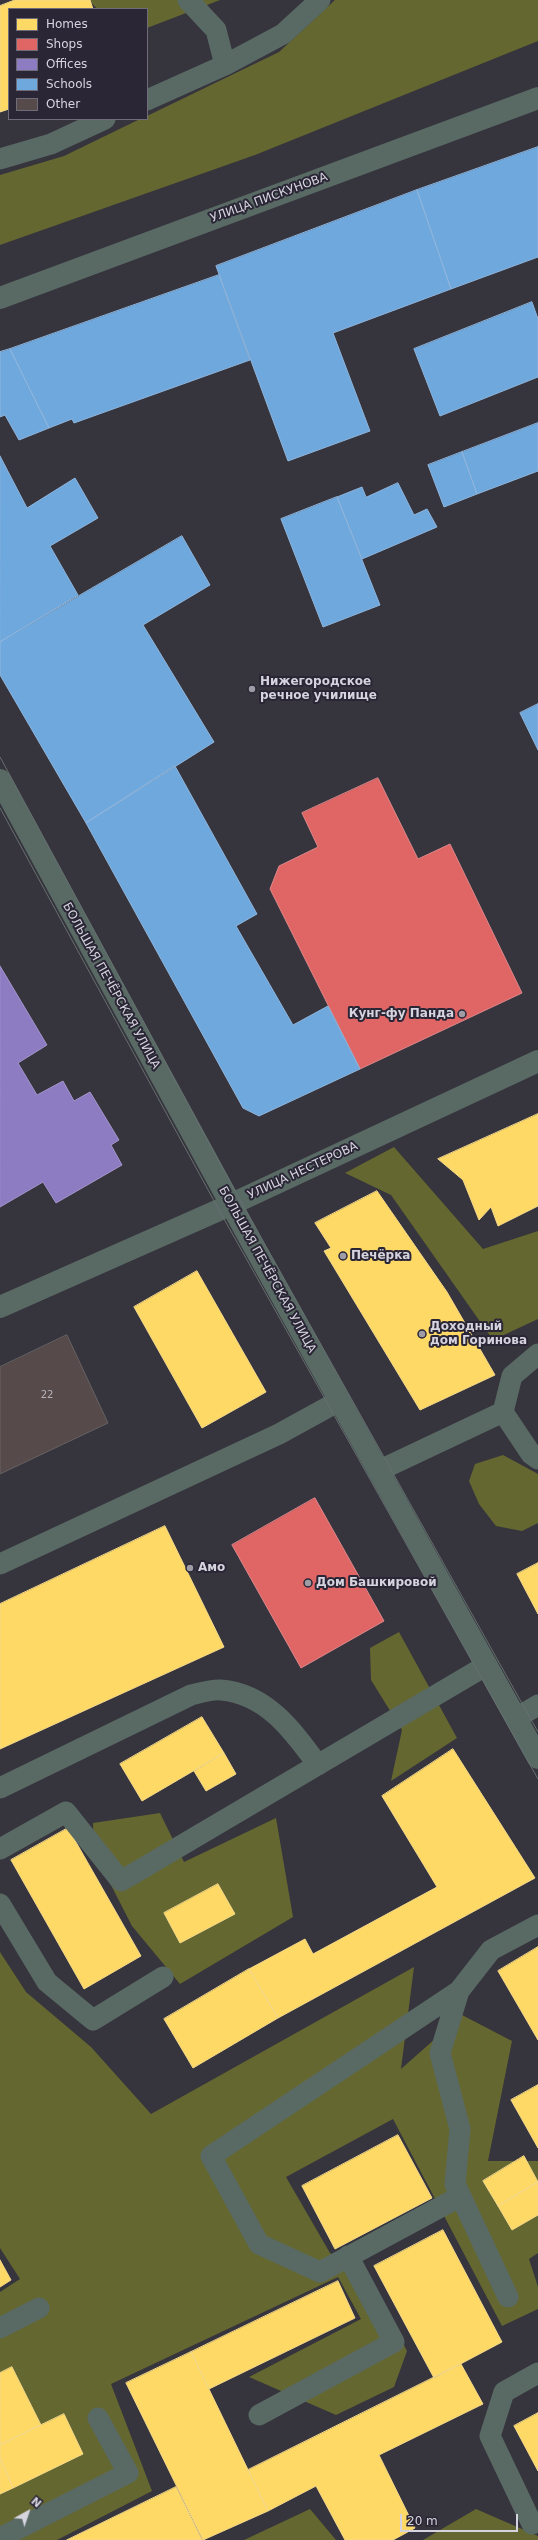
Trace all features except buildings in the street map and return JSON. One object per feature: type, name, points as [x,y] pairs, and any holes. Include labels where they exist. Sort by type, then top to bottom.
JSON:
[{"type":"street","name":"УЛИЦА ПИСКУНОВА","points":[[0,298],[538,98]]},
{"type":"street","name":"БОЛЬШАЯ ПЕЧЁРСКАЯ УЛИЦА","points":[[0,780],[339,1401],[538,1758]]},
{"type":"street","name":"УЛИЦА НЕСТЕРОВА","points":[[0,1307],[231,1204],[538,1061]]},
{"type":"lane","points":[[188,0],[216,30],[225,65]]},
{"type":"lane","points":[[148,100],[225,65],[283,34],[320,0]]},
{"type":"lane","points":[[0,159],[51,144],[104,120]]},
{"type":"lane","points":[[538,1354],[512,1376],[503,1412],[531,1454],[538,1459]]},
{"type":"lane","points":[[0,1564],[279,1434],[339,1401]]},
{"type":"lane","points":[[378,1471],[503,1412]]},
{"type":"lane","points":[[0,1849],[66,1812],[121,1881],[487,1665]]},
{"type":"lane","points":[[0,1788],[191,1695],[220,1690],[248,1695],[285,1721],[318,1765]]},
{"type":"lane","points":[[516,1718],[538,1705]]},
{"type":"lane","points":[[0,1904],[47,1982],[93,2020],[163,1976]]},
{"type":"lane","points":[[461,2196],[320,2272],[259,2244],[210,2156],[459,1991],[491,1950],[538,1925]]},
{"type":"lane","points":[[459,1991],[440,2052],[460,2129],[455,2184],[508,2297]]},
{"type":"lane","points":[[259,2415],[394,2342],[348,2256]]},
{"type":"lane","points":[[0,2328],[39,2308]]},
{"type":"lane","points":[[532,2524],[490,2436],[504,2392],[538,2373]]},
{"type":"lane","points":[[0,2538],[128,2473],[98,2418]]},
{"type":"green space","points":[[89,0],[220,0],[148,28],[148,8],[96,8]]},
{"type":"green space","points":[[335,0],[538,0],[538,41],[255,155],[0,245],[0,175],[64,156],[138,120],[148,120],[148,116],[279,52]]},
{"type":"green space","points":[[394,1147],[483,1249],[538,1231],[538,1319],[493,1340],[391,1195],[345,1173]]},
{"type":"green space","points":[[503,1455],[538,1474],[538,1523],[522,1531],[496,1526],[479,1504],[469,1481],[475,1464]]},
{"type":"green space","points":[[399,1632],[457,1738],[391,1781],[402,1730],[371,1680],[370,1648]]},
{"type":"green space","points":[[160,1813],[184,1862],[276,1818],[293,1917],[180,1984],[132,1926],[94,1852],[93,1823]]},
{"type":"green space","points":[[0,1952],[26,1992],[91,2047],[151,2114],[414,1967],[401,2069],[462,2015],[512,2041],[488,2161],[538,2161],[538,2253],[529,2259],[538,2287],[538,2309],[502,2326],[393,2119],[286,2177],[330,2253],[369,2278],[407,2351],[394,2387],[336,2415],[249,2377],[361,2319],[338,2277],[111,2384],[152,2491],[57,2540],[0,2540],[0,2292],[20,2279],[0,2248]]},
{"type":"green space","points":[[310,2509],[336,2540],[244,2540]]},
{"type":"green space","points":[[476,2509],[538,2536],[538,2540],[423,2540]]},
{"type":"tram line","points":[[0,757],[240,1200],[538,1732]]},
{"type":"tram line","points":[[0,808],[219,1210],[538,1779]]},
{"type":"place","name":"Нижегородское речное училище","points":[[252,689]]},
{"type":"place","name":"Кунг-фу Панда","points":[[462,1014]]},
{"type":"place","name":"Печёрка","points":[[343,1256]]},
{"type":"place","name":"Доходный дом Горинова","points":[[422,1334]]},
{"type":"place","name":"Амо","points":[[190,1568]]},
{"type":"place","name":"Дом Башкировой","points":[[308,1583]]}]
